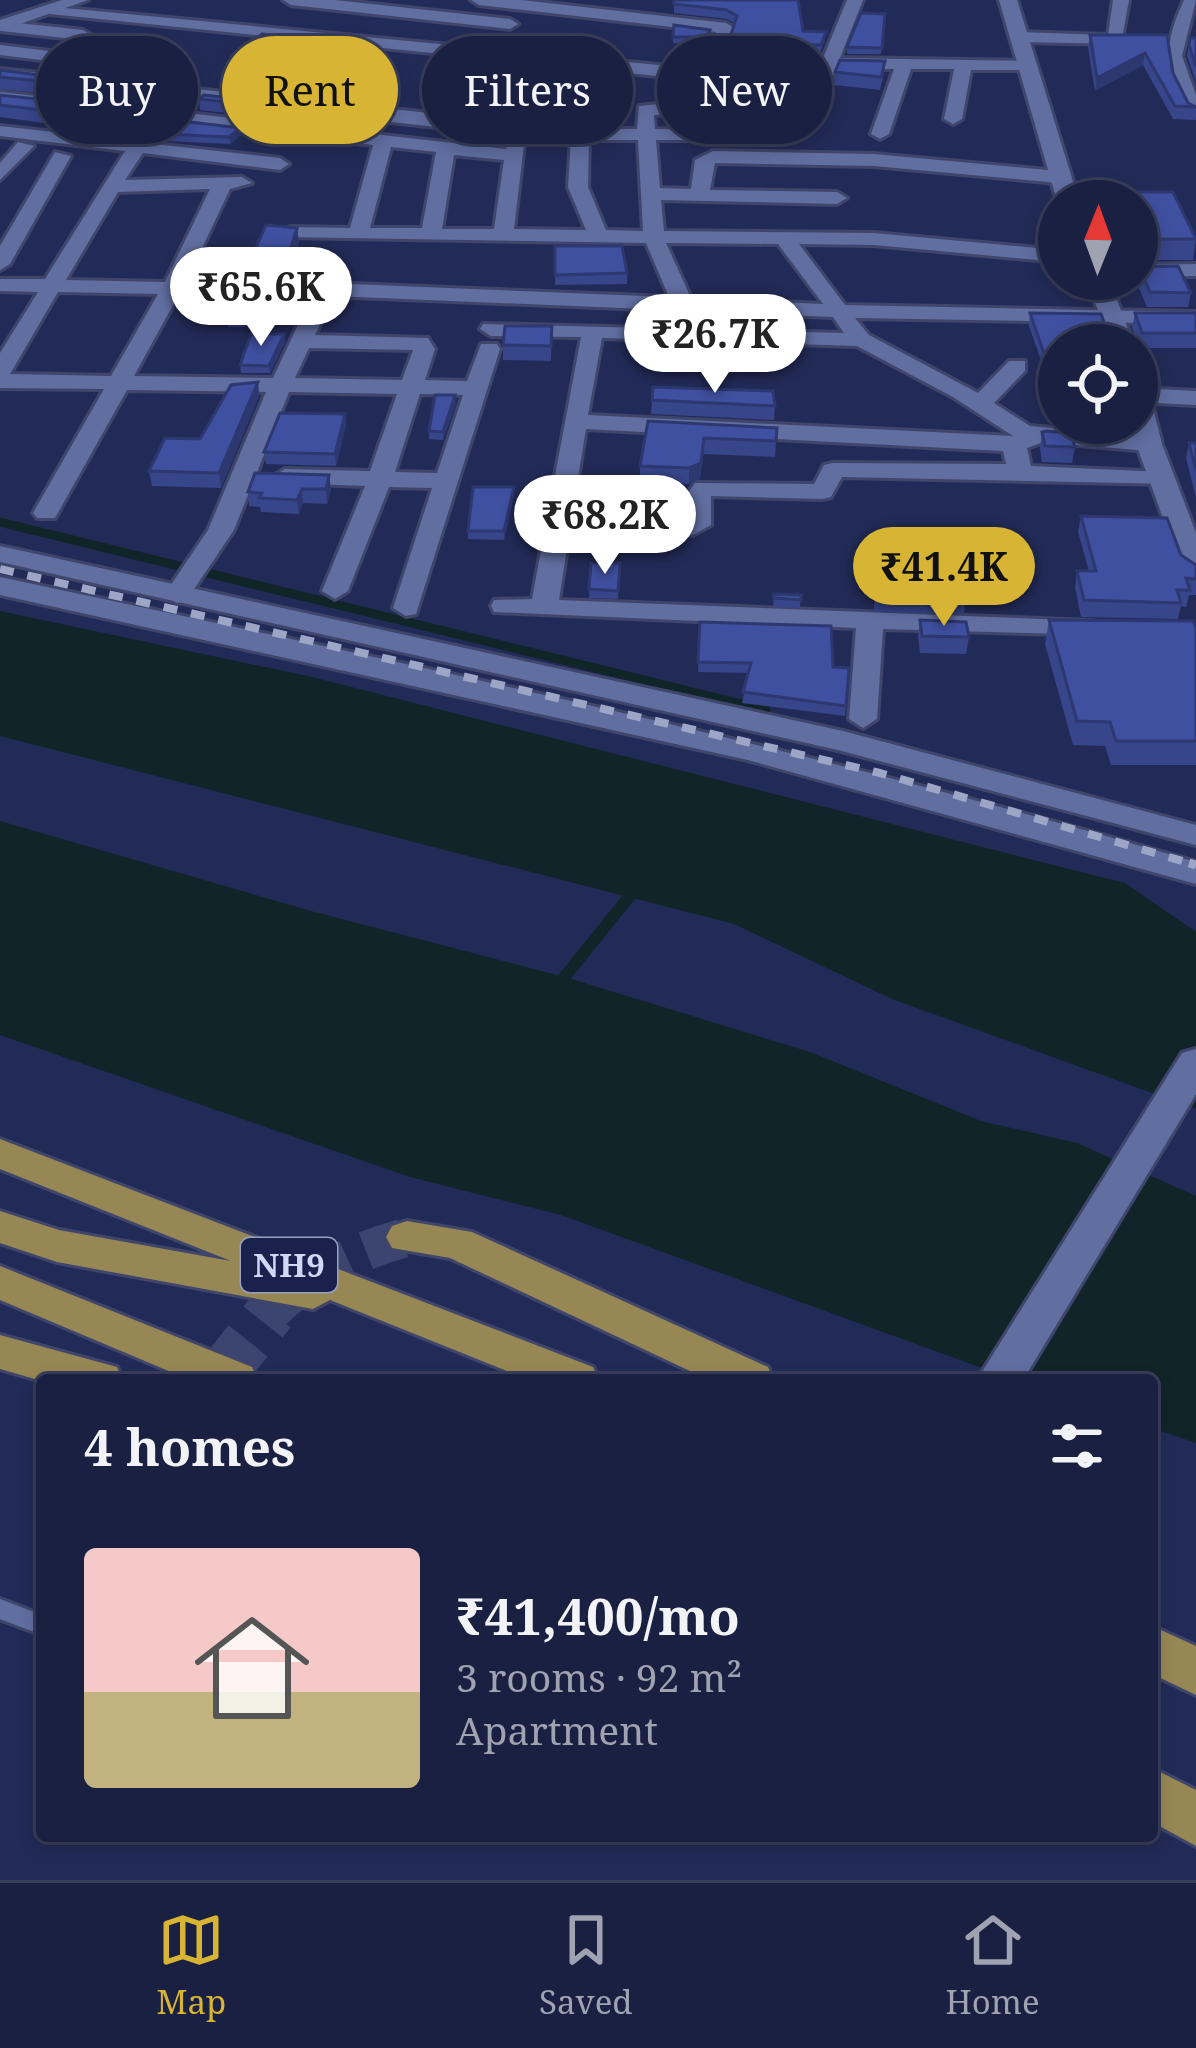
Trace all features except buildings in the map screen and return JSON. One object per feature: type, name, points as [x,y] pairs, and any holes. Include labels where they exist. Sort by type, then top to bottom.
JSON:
[{"type":"highway","name":"NH9","points":[[0,1153],[562,1374]]},
{"type":"highway","points":[[0,1226],[57,1246],[387,1305]]},
{"type":"highway","points":[[407,1238],[457,1243],[739,1374]]},
{"type":"highway","points":[[0,1282],[222,1374]]},
{"type":"highway","points":[[0,1352],[79,1374]]},
{"type":"highway","points":[[1158,1651],[1196,1672]]},
{"type":"highway","points":[[1158,1797],[1196,1820]]},
{"type":"main road","points":[[0,10],[79,0]]},
{"type":"main road","points":[[1008,0],[1059,180]]},
{"type":"main road","points":[[0,26],[42,4]]},
{"type":"main road","points":[[1106,300],[1115,324]]},
{"type":"main road","points":[[1150,444],[1194,560]]},
{"type":"main road","points":[[0,554],[191,578],[842,741],[1196,836]]},
{"type":"main road","points":[[0,586],[826,767],[1005,813],[1196,873]]},
{"type":"main road","points":[[1003,1374],[1196,1062]]},
{"type":"street","points":[[291,0],[535,32],[533,36]]},
{"type":"street","points":[[479,0],[730,21],[723,36]]},
{"type":"street","points":[[832,57],[855,0]]},
{"type":"street","points":[[1019,38],[1115,40],[1121,0]]},
{"type":"street","points":[[42,4],[286,36]]},
{"type":"street","points":[[0,26],[96,36]]},
{"type":"street","points":[[1184,29],[1196,40]]},
{"type":"street","points":[[1184,29],[1196,57]]},
{"type":"street","points":[[1184,29],[1196,76]]},
{"type":"street","points":[[1184,29],[1196,110]]},
{"type":"street","points":[[0,50],[36,54]]},
{"type":"street","points":[[832,64],[1028,65]]},
{"type":"street","points":[[880,134],[904,64]]},
{"type":"street","points":[[953,119],[964,64]]},
{"type":"street","points":[[0,74],[422,120]]},
{"type":"street","points":[[0,97],[36,101]]},
{"type":"street","points":[[657,108],[646,108],[648,194],[654,238],[682,303]]},
{"type":"street","points":[[0,130],[280,164]]},
{"type":"street","points":[[633,135],[657,135]]},
{"type":"street","points":[[398,143],[514,156]]},
{"type":"street","points":[[0,372],[112,186],[143,144]]},
{"type":"street","points":[[358,235],[382,144]]},
{"type":"street","points":[[503,236],[516,144]]},
{"type":"street","points":[[581,144],[578,187],[599,238]]},
{"type":"street","points":[[0,173],[25,146]]},
{"type":"street","points":[[430,236],[446,148]]},
{"type":"street","points":[[0,264],[62,156]]},
{"type":"street","points":[[700,194],[704,160],[713,157],[874,160],[1058,177]]},
{"type":"street","points":[[46,513],[172,287],[223,182]]},
{"type":"street","points":[[112,186],[255,183]]},
{"type":"street","points":[[648,194],[837,198]]},
{"type":"street","points":[[292,233],[784,238],[921,242],[1038,254]]},
{"type":"street","points":[[784,238],[860,340],[980,405],[1024,441]]},
{"type":"street","points":[[1158,271],[1196,270]]},
{"type":"street","points":[[0,285],[326,289],[837,311],[1196,319]]},
{"type":"street","points":[[191,578],[248,475],[281,386],[326,289]]},
{"type":"street","points":[[406,608],[490,339],[596,331],[860,340]]},
{"type":"street","points":[[544,608],[589,341],[596,331]]},
{"type":"street","points":[[302,341],[421,343],[424,349],[335,591]]},
{"type":"street","points":[[980,405],[1017,366]]},
{"type":"street","points":[[0,381],[476,388]]},
{"type":"street","points":[[1158,396],[1196,398]]},
{"type":"street","points":[[574,421],[1038,441]]},
{"type":"street","points":[[1015,471],[1024,441]]},
{"type":"street","points":[[557,521],[693,527],[698,525],[699,494],[704,488],[822,492],[833,470],[1015,471],[1066,478],[1163,479]]},
{"type":"street","points":[[248,475],[446,481]]},
{"type":"street","points":[[505,606],[870,624],[1126,630]]},
{"type":"street","points":[[863,719],[870,624]]},
{"type":"lane","points":[[0,1609],[36,1622]]},
{"type":"shaded area","points":[[0,611],[312,677],[1125,883],[1196,932],[1196,1109],[892,999],[734,924],[0,736]]},
{"type":"shaded area","points":[[0,821],[311,911],[565,977],[810,1052],[981,1121],[1077,1143],[1196,1196],[1196,1443],[1158,1430],[1158,1374],[998,1374],[561,1215],[410,1177],[0,1035]]},
{"type":"waterway","points":[[0,522],[766,710]]},
{"type":"waterway","points":[[558,985],[637,887]]},
{"type":"tunnel","points":[[270,1313],[332,1266],[407,1237]]},
{"type":"tunnel","points":[[222,1374],[270,1313]]},
{"type":"railway","points":[[0,569],[880,773],[1196,865],[1189,863]]}]
